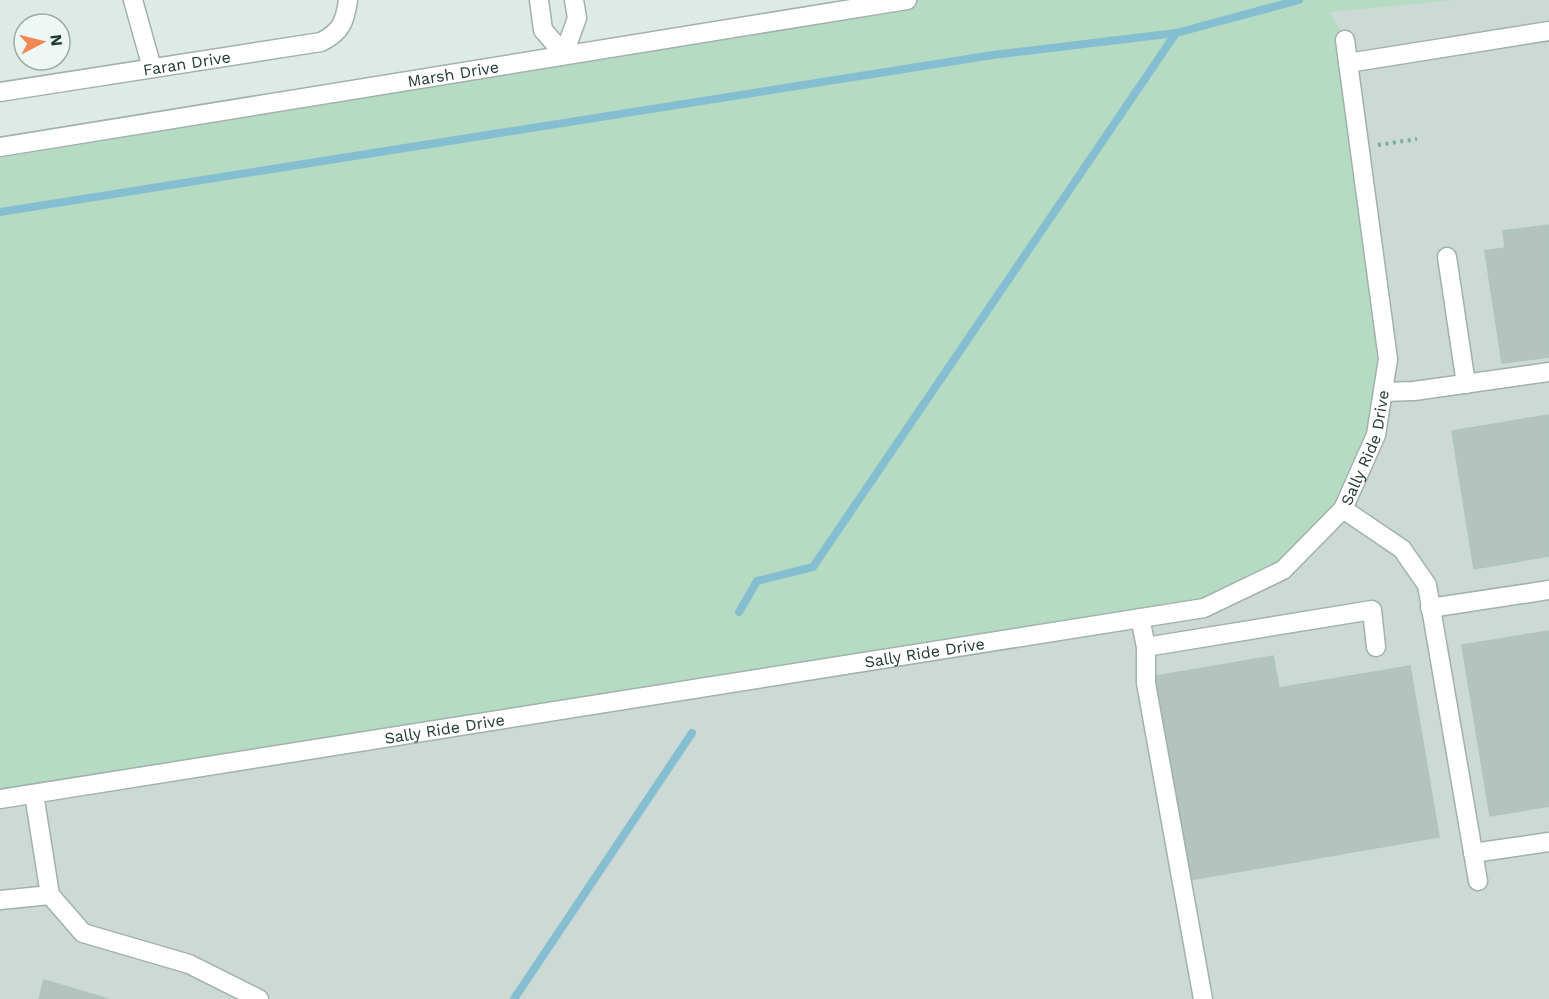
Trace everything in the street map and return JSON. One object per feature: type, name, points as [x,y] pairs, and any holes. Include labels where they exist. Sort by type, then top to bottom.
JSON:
[{"type":"street","points":[[133,0],[152,68]]},
{"type":"street","name":"Faran Drive","points":[[0,92],[321,42],[336,34],[345,21],[348,0]]},
{"type":"street","points":[[539,0],[543,30],[564,54],[577,18],[574,0]]},
{"type":"street","name":"Marsh Drive","points":[[0,147],[907,0]]},
{"type":"street","points":[[1348,63],[1549,31]]},
{"type":"street","name":"Sally Ride Drive","points":[[0,799],[1204,608],[1283,570],[1343,509],[1376,435],[1388,359],[1345,40]]},
{"type":"street","points":[[1448,256],[1466,384]]},
{"type":"street","points":[[1383,392],[1414,391],[1549,372]]},
{"type":"street","points":[[1343,509],[1402,549],[1427,585],[1478,881]]},
{"type":"street","points":[[1430,608],[1549,590]]},
{"type":"street","points":[[1146,647],[1372,610],[1376,647]]},
{"type":"street","points":[[1140,618],[1146,647],[1146,683],[1203,999]]},
{"type":"street","points":[[34,794],[50,895],[83,933],[189,964],[260,999]]},
{"type":"street","points":[[1473,853],[1549,842]]},
{"type":"street","points":[[0,900],[50,895]]},
{"type":"path","points":[[1360,147],[1417,140]]},
{"type":"shaded area","points":[[1328,0],[1549,0],[1549,999],[0,999],[0,799],[1330,12]]},
{"type":"green space","points":[[914,0],[1456,0],[1330,12],[1345,40],[1388,359],[1376,435],[1343,509],[1283,570],[1204,608],[0,799],[0,148]]},
{"type":"building","points":[[1549,225],[1549,357],[1502,363],[1485,251],[1505,248],[1503,231]]},
{"type":"building","points":[[1549,415],[1549,556],[1474,569],[1452,431]]},
{"type":"building","points":[[1549,631],[1549,806],[1490,816],[1462,645]]},
{"type":"building","points":[[1273,656],[1279,688],[1410,666],[1439,837],[1190,880],[1156,676]]},
{"type":"building","points":[[44,980],[108,999],[39,999]]},
{"type":"waterway","points":[[0,212],[993,55],[1176,33],[1299,0]]},
{"type":"waterway","points":[[739,612],[757,581],[813,567],[1176,33]]},
{"type":"waterway","points":[[514,999],[692,733]]}]
